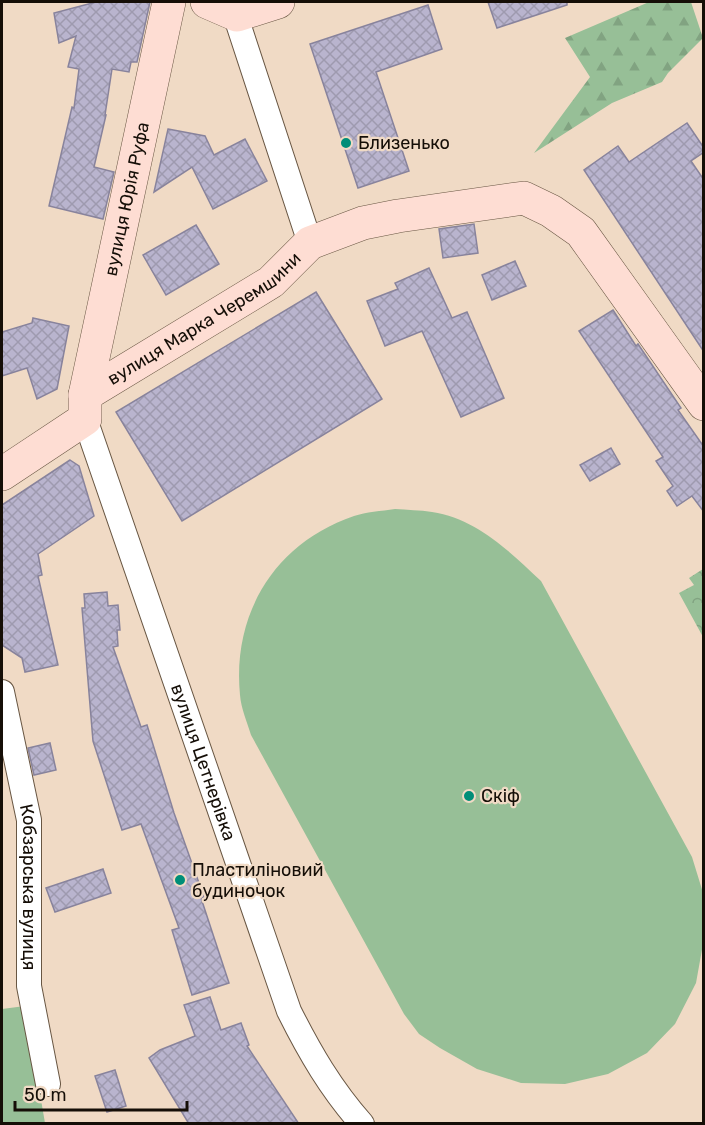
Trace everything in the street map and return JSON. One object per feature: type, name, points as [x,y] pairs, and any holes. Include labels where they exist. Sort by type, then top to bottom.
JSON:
[{"type":"street","name":"вулиця Юрія Руфа","points":[[85,407],[169,2]]},
{"type":"street","points":[[207,2],[234,8],[278,2]]},
{"type":"street","points":[[234,8],[310,243]]},
{"type":"street","name":"вулиця Марка Черемшини","points":[[2,474],[85,407],[271,282],[310,243],[363,223],[386,218],[524,198],[551,211],[580,232],[704,404]]},
{"type":"street","name":"вулиця Цетнерівка","points":[[85,407],[289,1011],[311,1055],[336,1092],[362,1124]]},
{"type":"street","name":"Кобзарська вулиця","points":[[2,692],[29,820],[29,986],[48,1084]]},
{"type":"green space","points":[[649,2],[691,2],[703,38],[662,82],[612,103],[534,153],[590,77],[565,38]]},
{"type":"green space","name":"Скіф","points":[[395,509],[432,512],[464,522],[491,538],[541,581],[692,857],[704,896],[703,944],[696,983],[675,1024],[647,1053],[608,1074],[565,1084],[521,1083],[477,1069],[419,1034],[404,1014],[251,735],[241,700],[239,665],[243,636],[252,609],[264,585],[281,563],[302,544],[326,528],[354,516]]},
{"type":"green space","points":[[703,569],[703,637],[679,593],[694,585],[689,578]]},
{"type":"green space","points":[[25,1006],[45,1123],[2,1124],[2,1009]]},
{"type":"building","points":[[96,2],[150,2],[137,62],[131,62],[129,72],[112,69],[106,115],[94,167],[114,172],[103,219],[49,206],[72,107],[74,108],[79,69],[68,67],[76,36],[59,43],[54,13]]},
{"type":"building","points":[[488,2],[567,2],[567,5],[497,28]]},
{"type":"building","points":[[428,5],[442,49],[376,72],[409,171],[358,188],[310,44]]},
{"type":"building","points":[[687,123],[704,148],[704,152],[691,161],[704,180],[704,352],[584,170],[618,146],[629,162]]},
{"type":"building","points":[[168,129],[205,136],[214,155],[245,139],[267,181],[213,209],[192,167],[154,192]]},
{"type":"building","points":[[474,224],[478,253],[443,258],[439,229]]},
{"type":"building","points":[[196,225],[219,264],[166,295],[143,255]]},
{"type":"building","points":[[515,261],[526,286],[492,300],[482,275]]},
{"type":"building","points":[[429,268],[452,318],[467,312],[504,398],[461,417],[422,331],[385,346],[367,301],[398,289],[395,283]]},
{"type":"building","points":[[316,292],[382,399],[182,521],[116,412]]},
{"type":"building","points":[[613,310],[681,408],[678,410],[704,447],[704,512],[692,496],[677,506],[667,491],[673,486],[656,461],[663,457],[579,331]]},
{"type":"building","points":[[33,318],[69,326],[57,389],[37,399],[27,368],[2,376],[2,332],[32,323]]},
{"type":"building","points":[[611,448],[620,464],[590,481],[580,465]]},
{"type":"building","points":[[70,460],[79,466],[94,516],[38,554],[42,575],[38,576],[58,665],[25,672],[22,658],[2,645],[2,505]]},
{"type":"building","points":[[107,592],[108,606],[118,605],[120,630],[117,630],[118,646],[113,647],[141,727],[147,725],[174,813],[204,897],[201,898],[229,983],[192,995],[172,930],[179,928],[141,824],[122,830],[93,741],[82,608],[85,608],[84,594]]},
{"type":"building","points":[[50,743],[56,770],[34,775],[28,748]]},
{"type":"building","points":[[103,869],[111,893],[55,912],[46,888]]},
{"type":"building","points":[[210,997],[221,1030],[241,1023],[249,1045],[247,1046],[299,1124],[189,1124],[149,1058],[160,1050],[195,1036],[184,1005]]},
{"type":"building","points":[[115,1070],[126,1106],[107,1112],[95,1076]]},
{"type":"place","name":"Близенько","points":[[346,143]]},
{"type":"place","name":"Скіф","points":[[469,796]]},
{"type":"place","name":"Пластиліновий будиночок","points":[[180,880]]}]
